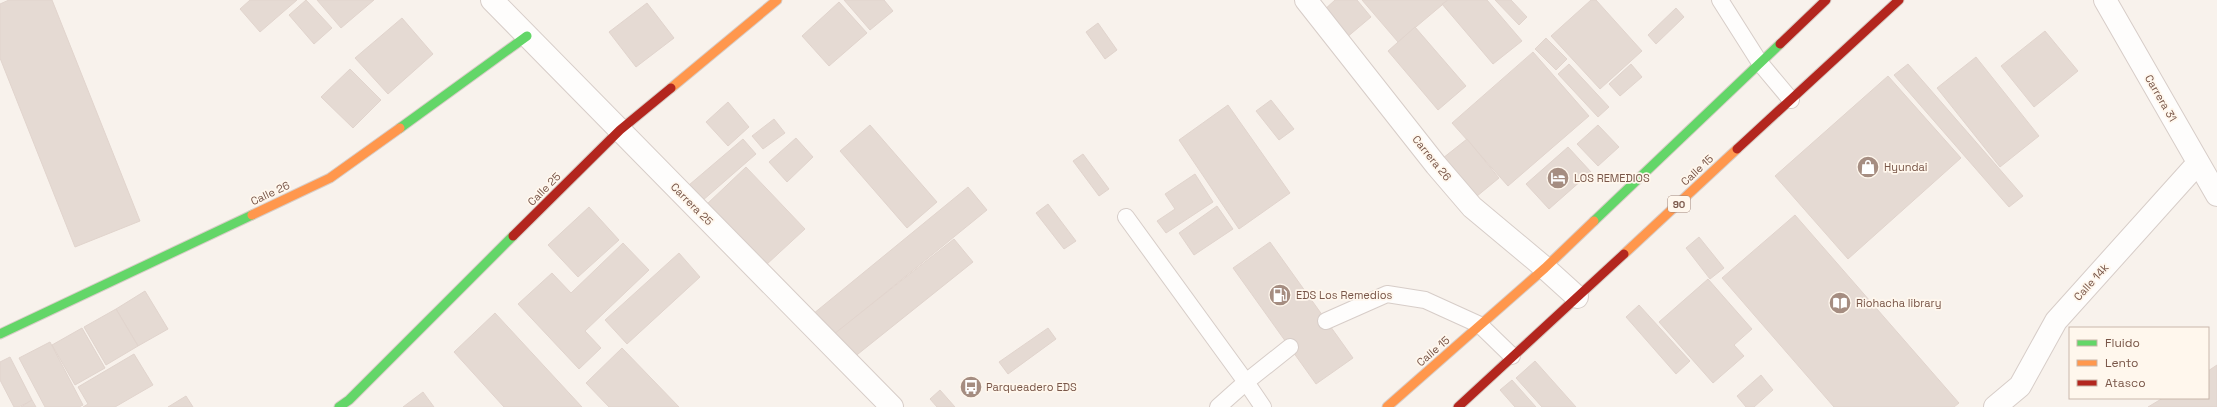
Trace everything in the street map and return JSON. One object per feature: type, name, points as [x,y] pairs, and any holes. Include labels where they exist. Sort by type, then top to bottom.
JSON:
[{"type":"main road","name":"Calle 25","points":[[347,405],[620,130],[777,0]]},
{"type":"main road","name":"Calle 15","points":[[1387,407],[1546,268],[1826,0]]},
{"type":"main road","name":"Calle 15","points":[[1458,407],[1899,0]]},
{"type":"main road","name":"Calle 26","points":[[0,334],[330,178],[527,36]]},
{"type":"street","name":"Carrera 25","points":[[492,0],[892,407]]},
{"type":"street","name":"Carrera 26","points":[[1306,0],[1436,165],[1472,207],[1546,268],[1577,297]]},
{"type":"street","name":"Carrera 31","points":[[2105,0],[2217,195]]},
{"type":"street","name":"Calle 14k","points":[[1995,407],[2020,386],[2056,321],[2198,163]]},
{"type":"lane","points":[[1720,0],[1760,63],[1791,100]]},
{"type":"lane","points":[[1126,216],[1263,407]]},
{"type":"lane","points":[[1326,321],[1387,294],[1424,300],[1480,325],[1512,356]]},
{"type":"lane","points":[[1218,407],[1246,382],[1290,347]]},
{"type":"building","points":[[9,0],[52,0],[140,221],[75,247],[0,58],[0,4]]},
{"type":"building","points":[[250,0],[297,0],[260,32],[240,9]]},
{"type":"building","points":[[306,0],[332,28],[314,44],[289,15]]},
{"type":"building","points":[[317,0],[374,0],[341,28]]},
{"type":"building","points":[[844,0],[884,0],[893,11],[870,30]]},
{"type":"building","points":[[1335,0],[1357,0],[1371,17],[1346,38],[1323,11]]},
{"type":"building","points":[[1362,0],[1448,0],[1398,42]]},
{"type":"building","points":[[1448,0],[1487,0],[1522,41],[1493,64],[1442,4]]},
{"type":"building","points":[[1495,0],[1511,0],[1527,17],[1519,25]]},
{"type":"building","points":[[1591,0],[1596,0],[1642,51],[1600,89],[1551,36]]},
{"type":"building","points":[[839,2],[867,33],[829,66],[802,36]]},
{"type":"building","points":[[647,3],[674,38],[636,67],[609,32]]},
{"type":"building","points":[[1676,8],[1684,17],[1656,44],[1648,35]]},
{"type":"building","points":[[402,18],[433,54],[388,94],[355,58]]},
{"type":"building","points":[[1098,23],[1117,50],[1105,59],[1086,32]]},
{"type":"building","points":[[1415,27],[1466,86],[1438,110],[1388,51]]},
{"type":"building","points":[[2045,31],[2078,71],[2034,107],[2001,66]]},
{"type":"building","points":[[1546,38],[1567,59],[1556,70],[1535,49]]},
{"type":"building","points":[[1533,52],[1589,116],[1508,186],[1452,123]]},
{"type":"building","points":[[1976,57],[2039,136],[2000,167],[1937,88]]},
{"type":"building","points":[[1569,64],[1609,107],[1598,117],[1558,74]]},
{"type":"building","points":[[1631,64],[1642,77],[1620,96],[1609,84]]},
{"type":"building","points":[[1908,64],[2023,196],[2009,207],[1894,75]]},
{"type":"building","points":[[350,69],[381,100],[353,128],[321,97]]},
{"type":"building","name":"Hyundai","points":[[1888,76],[1961,158],[1848,259],[1775,176]]},
{"type":"building","points":[[1271,100],[1294,129],[1279,140],[1256,111]]},
{"type":"building","points":[[728,102],[749,127],[728,146],[706,122]]},
{"type":"building","points":[[1228,105],[1290,193],[1239,229],[1179,140]]},
{"type":"building","points":[[774,119],[785,133],[763,149],[752,136]]},
{"type":"building","points":[[870,125],[937,202],[907,228],[840,151]]},
{"type":"building","points":[[1598,125],[1619,147],[1598,166],[1577,144]]},
{"type":"building","points":[[796,138],[813,157],[787,182],[769,162]]},
{"type":"building","points":[[743,139],[756,154],[702,201],[689,185]]},
{"type":"building","points":[[1467,139],[1499,178],[1471,201],[1438,162]]},
{"type":"building","name":"LOS REMEDIOS","points":[[1568,147],[1591,172],[1549,209],[1526,184]]},
{"type":"building","points":[[1083,154],[1109,189],[1099,196],[1073,161]]},
{"type":"building","points":[[746,167],[805,229],[766,265],[707,204]]},
{"type":"building","points":[[1195,174],[1213,202],[1166,233],[1157,221],[1175,209],[1165,194]]},
{"type":"building","points":[[968,187],[987,210],[831,337],[813,314]]},
{"type":"building","points":[[1048,204],[1076,241],[1064,249],[1036,213]]},
{"type":"building","points":[[1217,206],[1233,229],[1194,255],[1179,233]]},
{"type":"building","points":[[589,207],[619,240],[578,277],[548,245]]},
{"type":"building","points":[[1795,215],[1959,403],[1954,407],[1834,407],[1722,278]]},
{"type":"building","points":[[1699,237],[1724,268],[1710,279],[1686,248]]},
{"type":"building","points":[[954,239],[973,262],[853,358],[834,334]]},
{"type":"building","name":"EDS Los Remedios","points":[[1270,242],[1353,358],[1316,384],[1233,268]]},
{"type":"building","points":[[623,243],[649,270],[585,331],[601,348],[579,369],[518,304],[552,273],[571,293]]},
{"type":"building","points":[[679,253],[700,277],[627,344],[605,320]]},
{"type":"building","points":[[1708,279],[1752,329],[1734,345],[1744,356],[1713,383],[1659,322]]},
{"type":"building","points":[[145,291],[168,329],[138,346],[116,309]]},
{"type":"building","points":[[1639,305],[1690,361],[1676,374],[1626,317]]},
{"type":"building","points":[[116,309],[138,346],[106,365],[84,327]]},
{"type":"building","points":[[495,313],[582,407],[504,407],[454,352]]},
{"type":"building","points":[[82,328],[105,368],[75,385],[52,345]]},
{"type":"building","points":[[1048,328],[1056,339],[1008,374],[999,362]]},
{"type":"building","points":[[50,342],[83,405],[79,407],[45,407],[19,358]]},
{"type":"building","points":[[622,348],[679,407],[609,407],[586,383]]},
{"type":"building","points":[[134,354],[153,385],[115,407],[83,407],[88,404],[78,387]]},
{"type":"building","points":[[10,357],[32,400],[19,407],[14,407],[0,380],[0,362]]},
{"type":"building","points":[[1535,361],[1576,407],[1542,407],[1516,378]]},
{"type":"building","points":[[2217,365],[2217,407],[2148,407],[2161,399],[2209,399],[2209,370]]},
{"type":"building","points":[[1761,375],[1773,390],[1754,407],[1746,407],[1737,396]]},
{"type":"building","points":[[1512,380],[1536,407],[1515,407],[1500,390]]},
{"type":"building","points":[[940,390],[955,407],[937,407],[930,399]]},
{"type":"building","points":[[423,392],[434,407],[403,407]]},
{"type":"building","points":[[186,396],[193,407],[168,407]]},
{"type":"building","points":[[32,400],[36,407],[21,407]]},
{"type":"traffic: fast","points":[[400,128],[527,36]]},
{"type":"traffic: fast","points":[[1594,221],[1780,44]]},
{"type":"traffic: fast","points":[[0,334],[252,215]]},
{"type":"traffic: fast","points":[[339,407],[349,400],[513,236]]},
{"type":"traffic: slow","points":[[671,88],[777,0]]},
{"type":"traffic: slow","points":[[252,215],[330,178],[400,128]]},
{"type":"traffic: slow","points":[[1624,254],[1737,149]]},
{"type":"traffic: slow","points":[[1387,407],[1545,268],[1594,221]]},
{"type":"traffic: jam","points":[[1780,44],[1826,0]]},
{"type":"traffic: jam","points":[[1737,149],[1899,0]]},
{"type":"traffic: jam","points":[[513,236],[620,130],[671,88]]},
{"type":"traffic: jam","points":[[1458,407],[1624,254]]},
{"type":"place","name":"Hyundai","points":[[1868,167]]},
{"type":"place","name":"LOS REMEDIOS","points":[[1558,178]]},
{"type":"place","name":"EDS Los Remedios","points":[[1280,295]]},
{"type":"place","name":"Riohacha library","points":[[1840,303]]},
{"type":"place","name":"Parqueadero EDS","points":[[971,387]]}]
